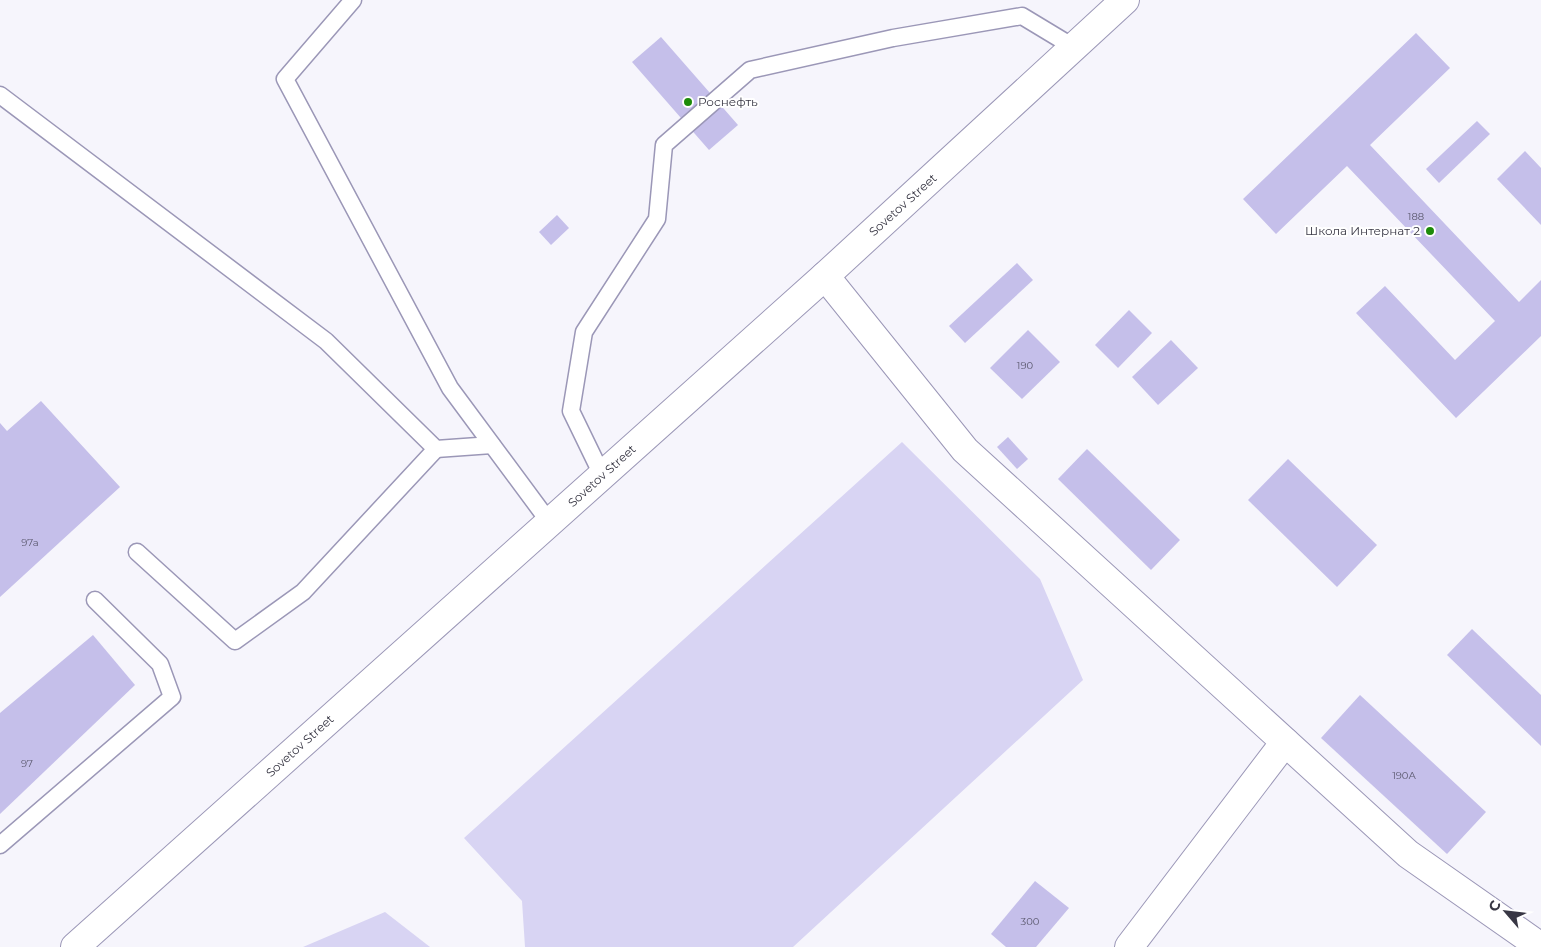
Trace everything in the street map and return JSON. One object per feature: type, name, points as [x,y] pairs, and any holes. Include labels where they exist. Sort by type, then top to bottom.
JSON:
[{"type":"main road","name":"Sovetov Street","points":[[75,947],[825,276],[1125,0]]},
{"type":"main road","points":[[825,276],[965,450],[1408,854],[1541,947]]},
{"type":"main road","points":[[1130,947],[1285,742]]},
{"type":"lane","points":[[353,0],[285,79],[450,388],[550,523]]},
{"type":"lane","points":[[602,475],[571,411],[584,332],[658,219],[664,145],[750,70],[893,38],[1022,16],[1075,48]]},
{"type":"lane","points":[[0,95],[326,341],[436,449]]},
{"type":"lane","points":[[138,552],[235,642],[304,592],[436,449],[492,445]]},
{"type":"lane","points":[[0,845],[172,696],[160,664],[95,600]]},
{"type":"shaded area","points":[[902,442],[1040,579],[1083,680],[793,947],[525,947],[522,901],[464,838]]},
{"type":"shaded area","points":[[385,912],[430,947],[303,947]]},
{"type":"building","points":[[1416,33],[1450,68],[1370,145],[1519,302],[1541,280],[1541,336],[1456,418],[1356,313],[1385,286],[1455,360],[1495,321],[1347,166],[1276,234],[1243,199]]},
{"type":"building","points":[[661,37],[738,125],[709,150],[632,62]]},
{"type":"building","points":[[1477,121],[1490,134],[1439,183],[1426,169]]},
{"type":"building","points":[[1525,151],[1541,168],[1541,225],[1497,179]]},
{"type":"building","points":[[557,215],[569,228],[551,245],[539,232]]},
{"type":"building","points":[[1017,263],[1033,280],[965,343],[949,326]]},
{"type":"building","points":[[1129,310],[1152,333],[1118,368],[1095,345]]},
{"type":"building","points":[[1028,330],[1060,362],[1022,399],[990,368]]},
{"type":"building","points":[[1171,340],[1198,368],[1158,405],[1132,377]]},
{"type":"building","points":[[41,401],[120,487],[0,597],[0,423],[7,431]]},
{"type":"building","points":[[1008,437],[1028,459],[1017,469],[997,447]]},
{"type":"building","points":[[1087,449],[1180,540],[1151,570],[1058,479]]},
{"type":"building","points":[[1288,459],[1377,545],[1337,587],[1248,500]]},
{"type":"building","points":[[1472,629],[1541,695],[1541,746],[1447,655]]},
{"type":"building","points":[[93,635],[135,685],[0,814],[0,713]]},
{"type":"building","points":[[1360,695],[1486,812],[1447,854],[1321,738]]},
{"type":"building","points":[[1035,881],[1069,908],[1036,947],[1006,947],[991,934]]},
{"type":"place","name":"Роснефть","points":[[688,102]]},
{"type":"place","name":"Школа Интернат 2","points":[[1430,231]]}]
